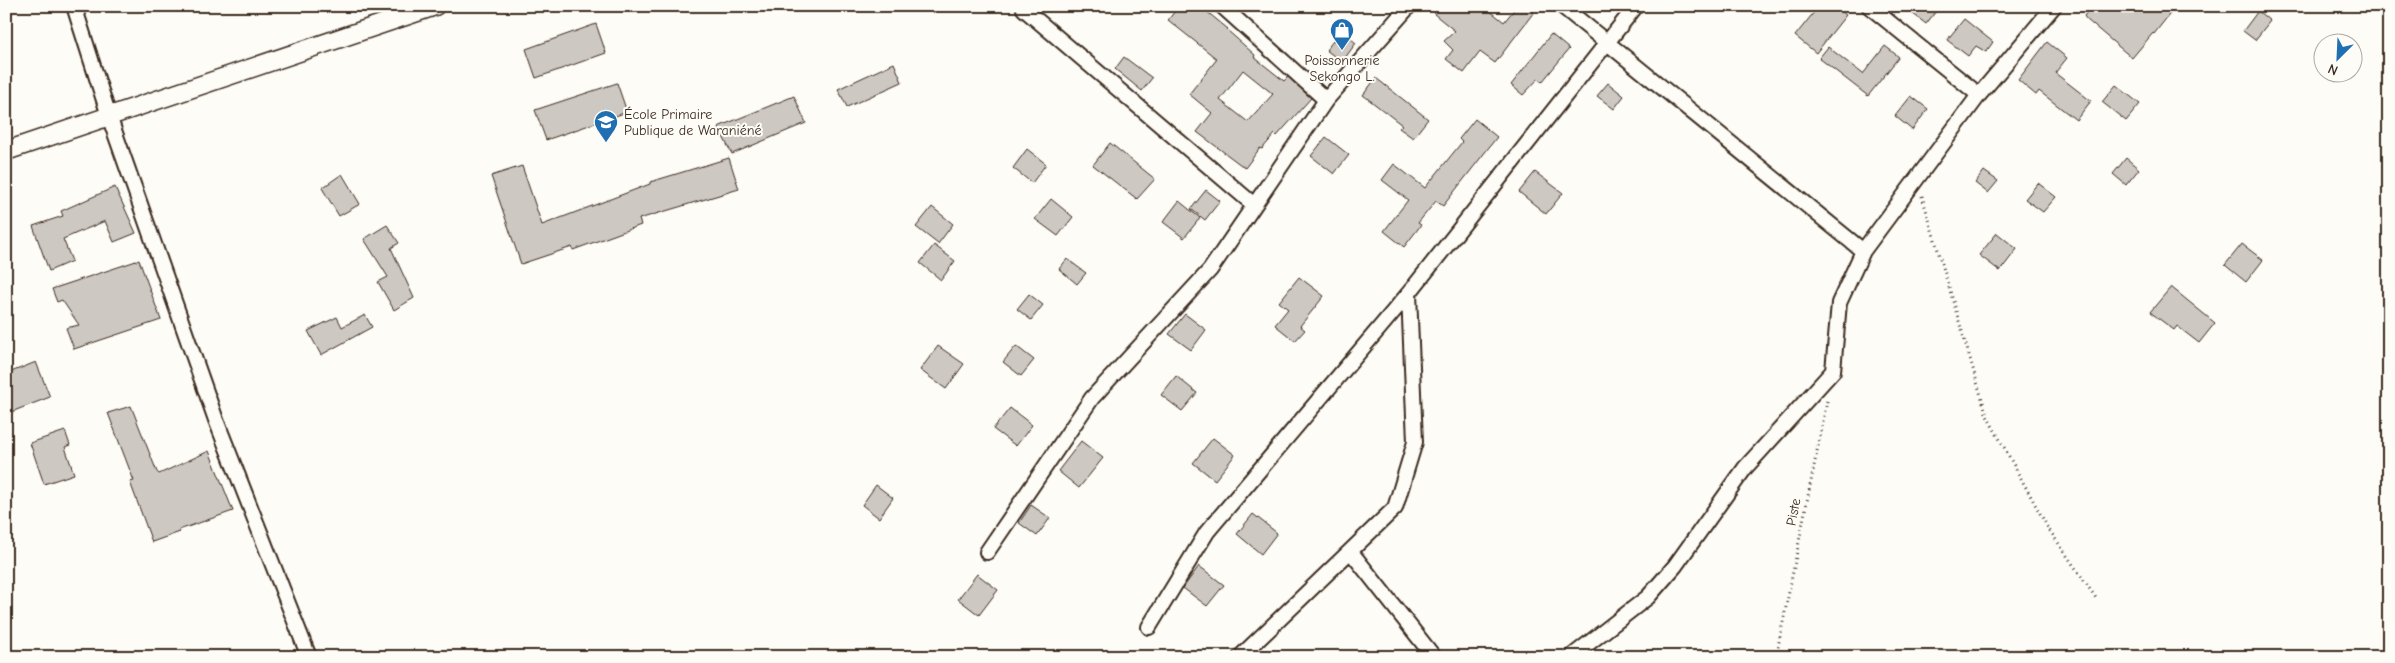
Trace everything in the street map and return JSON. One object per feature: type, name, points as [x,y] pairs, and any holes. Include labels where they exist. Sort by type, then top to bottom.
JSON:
[{"type":"street","points":[[74,6],[109,116],[216,420],[309,657]]},
{"type":"street","points":[[6,152],[435,6]]},
{"type":"street","points":[[1222,6],[1326,100]]},
{"type":"street","points":[[987,552],[1092,398],[1210,270],[1326,100],[1409,6]]},
{"type":"street","points":[[1562,6],[1863,250]]},
{"type":"street","points":[[1149,627],[1207,532],[1409,293],[1636,6]]},
{"type":"street","points":[[1869,6],[1978,95]]},
{"type":"street","points":[[1570,657],[1648,597],[1675,566],[1745,468],[1833,371],[1839,303],[1863,250],[1978,95],[2054,6]]},
{"type":"street","points":[[1024,9],[1254,205]]},
{"type":"street","points":[[1240,657],[1395,508],[1415,442],[1409,293]]},
{"type":"street","points":[[1351,552],[1434,657]]},
{"type":"path","points":[[1917,179],[1986,416],[2048,528],[2096,598]]},
{"type":"path","name":"Piste","points":[[1776,657],[1827,400]]},
{"type":"building","points":[[1179,6],[1200,6],[1228,29],[1255,55],[1254,57],[1284,81],[1288,77],[1311,98],[1277,136],[1275,134],[1262,149],[1260,148],[1245,168],[1197,132],[1212,113],[1189,94],[1217,59],[1168,20]],"holes":[[[1243,70],[1273,94],[1248,122],[1220,100]]]},
{"type":"building","points":[[1440,6],[1484,6],[1504,22],[1517,6],[1527,6],[1534,12],[1495,63],[1480,52],[1464,73],[1446,59],[1453,50],[1444,41],[1455,31],[1434,14]]},
{"type":"building","points":[[1819,6],[1835,6],[1846,15],[1816,53],[1795,36]]},
{"type":"building","points":[[1903,6],[1940,6],[1926,24]]},
{"type":"building","points":[[2092,6],[2176,6],[2132,58],[2086,19],[2084,16]]},
{"type":"building","points":[[2258,11],[2270,21],[2255,40],[2243,31]]},
{"type":"building","points":[[1964,19],[1993,42],[1986,52],[1976,46],[1968,56],[1947,40]]},
{"type":"building","points":[[596,24],[606,53],[536,78],[526,49]]},
{"type":"building","points":[[1341,31],[1356,43],[1342,62],[1326,50]]},
{"type":"building","points":[[1551,34],[1569,49],[1542,82],[1538,79],[1523,95],[1511,85]]},
{"type":"building","points":[[2047,42],[2067,58],[2055,73],[2091,101],[2076,120],[2039,91],[2036,95],[2018,80]]},
{"type":"building","points":[[1885,46],[1899,57],[1868,96],[1819,58],[1828,47],[1863,74]]},
{"type":"building","points":[[1124,57],[1152,78],[1142,91],[1115,69]]},
{"type":"building","points":[[894,63],[902,82],[847,107],[838,89]]},
{"type":"building","points":[[1376,78],[1428,119],[1413,138],[1399,128],[1402,125],[1363,95]]},
{"type":"building","points":[[617,83],[627,112],[546,140],[535,110]]},
{"type":"building","points":[[1608,83],[1624,96],[1614,109],[1597,96]]},
{"type":"building","points":[[2116,85],[2140,104],[2126,121],[2102,102]]},
{"type":"building","points":[[794,96],[806,123],[732,154],[718,127]]},
{"type":"building","points":[[1911,96],[1928,109],[1912,130],[1895,116]]},
{"type":"building","points":[[1475,119],[1497,137],[1443,206],[1436,201],[1418,223],[1421,225],[1404,247],[1384,231],[1408,200],[1382,180],[1394,164],[1425,188],[1462,142],[1459,139]]},
{"type":"building","points":[[1326,137],[1349,155],[1334,174],[1311,156]]},
{"type":"building","points":[[1110,143],[1155,179],[1137,199],[1093,165]]},
{"type":"building","points":[[1027,149],[1046,164],[1032,183],[1013,168]]},
{"type":"building","points":[[729,158],[739,189],[639,219],[641,225],[573,250],[572,247],[521,264],[491,176],[522,166],[542,225],[650,184],[650,182]]},
{"type":"building","points":[[2126,158],[2139,169],[2126,185],[2113,174]]},
{"type":"building","points":[[1984,171],[1998,181],[1988,193],[1975,183]]},
{"type":"building","points":[[1535,172],[1563,193],[1546,214],[1519,192]]},
{"type":"building","points":[[342,174],[360,204],[339,216],[322,188]]},
{"type":"building","points":[[2038,183],[2056,197],[2043,212],[2025,199]]},
{"type":"building","points":[[115,187],[136,233],[114,242],[105,221],[63,239],[72,261],[49,271],[33,226],[63,216],[61,211]]},
{"type":"building","points":[[1206,190],[1220,201],[1205,220],[1191,209]]},
{"type":"building","points":[[1051,199],[1073,217],[1058,236],[1035,219]]},
{"type":"building","points":[[1179,201],[1200,218],[1184,238],[1163,222]]},
{"type":"building","points":[[932,207],[953,224],[938,244],[916,227]]},
{"type":"building","points":[[387,225],[399,243],[391,248],[414,298],[394,310],[378,282],[388,277],[364,239]]},
{"type":"building","points":[[1997,233],[2017,249],[2000,271],[1979,255]]},
{"type":"building","points":[[2242,244],[2263,260],[2246,282],[2225,265]]},
{"type":"building","points":[[934,245],[955,261],[941,280],[920,263]]},
{"type":"building","points":[[1067,259],[1086,273],[1077,284],[1059,269]]},
{"type":"building","points":[[139,260],[161,320],[74,349],[66,328],[79,325],[62,300],[57,302],[52,289]]},
{"type":"building","points":[[1299,277],[1324,296],[1300,326],[1305,330],[1295,341],[1275,325],[1288,309],[1279,302]]},
{"type":"building","points":[[2171,287],[2215,323],[2199,343],[2177,326],[2174,330],[2150,312]]},
{"type":"building","points":[[1029,294],[1043,305],[1031,320],[1017,309]]},
{"type":"building","points":[[1185,314],[1206,330],[1191,350],[1169,334]]},
{"type":"building","points":[[365,315],[372,327],[321,355],[308,331],[337,317],[342,327]]},
{"type":"building","points":[[938,346],[964,364],[946,389],[920,370]]},
{"type":"building","points":[[1016,346],[1034,360],[1021,376],[1003,362]]},
{"type":"building","points":[[36,362],[50,397],[6,414],[6,374]]},
{"type":"building","points":[[1176,376],[1197,393],[1182,411],[1161,395]]},
{"type":"building","points":[[131,406],[157,472],[159,474],[209,451],[233,511],[179,530],[180,532],[152,542],[130,482],[134,481],[108,413]]},
{"type":"building","points":[[1010,408],[1032,425],[1016,446],[993,429]]},
{"type":"building","points":[[65,431],[70,445],[65,447],[74,474],[44,484],[30,443]]},
{"type":"building","points":[[1213,438],[1235,455],[1215,480],[1193,463]]},
{"type":"building","points":[[1081,441],[1103,458],[1079,488],[1058,471]]},
{"type":"building","points":[[876,485],[893,498],[879,518],[862,505]]},
{"type":"building","points":[[1031,505],[1050,518],[1037,536],[1019,523]]},
{"type":"building","points":[[1253,514],[1277,533],[1261,554],[1237,534]]},
{"type":"building","points":[[1199,566],[1224,585],[1207,606],[1183,588]]},
{"type":"building","points":[[977,574],[998,590],[979,615],[958,599]]},
{"type":"place","name":"Poissonnerie Sekongo L.","points":[[1342,51]]},
{"type":"place","name":"École Primaire Publique de Waraniéné","points":[[606,143]]}]
